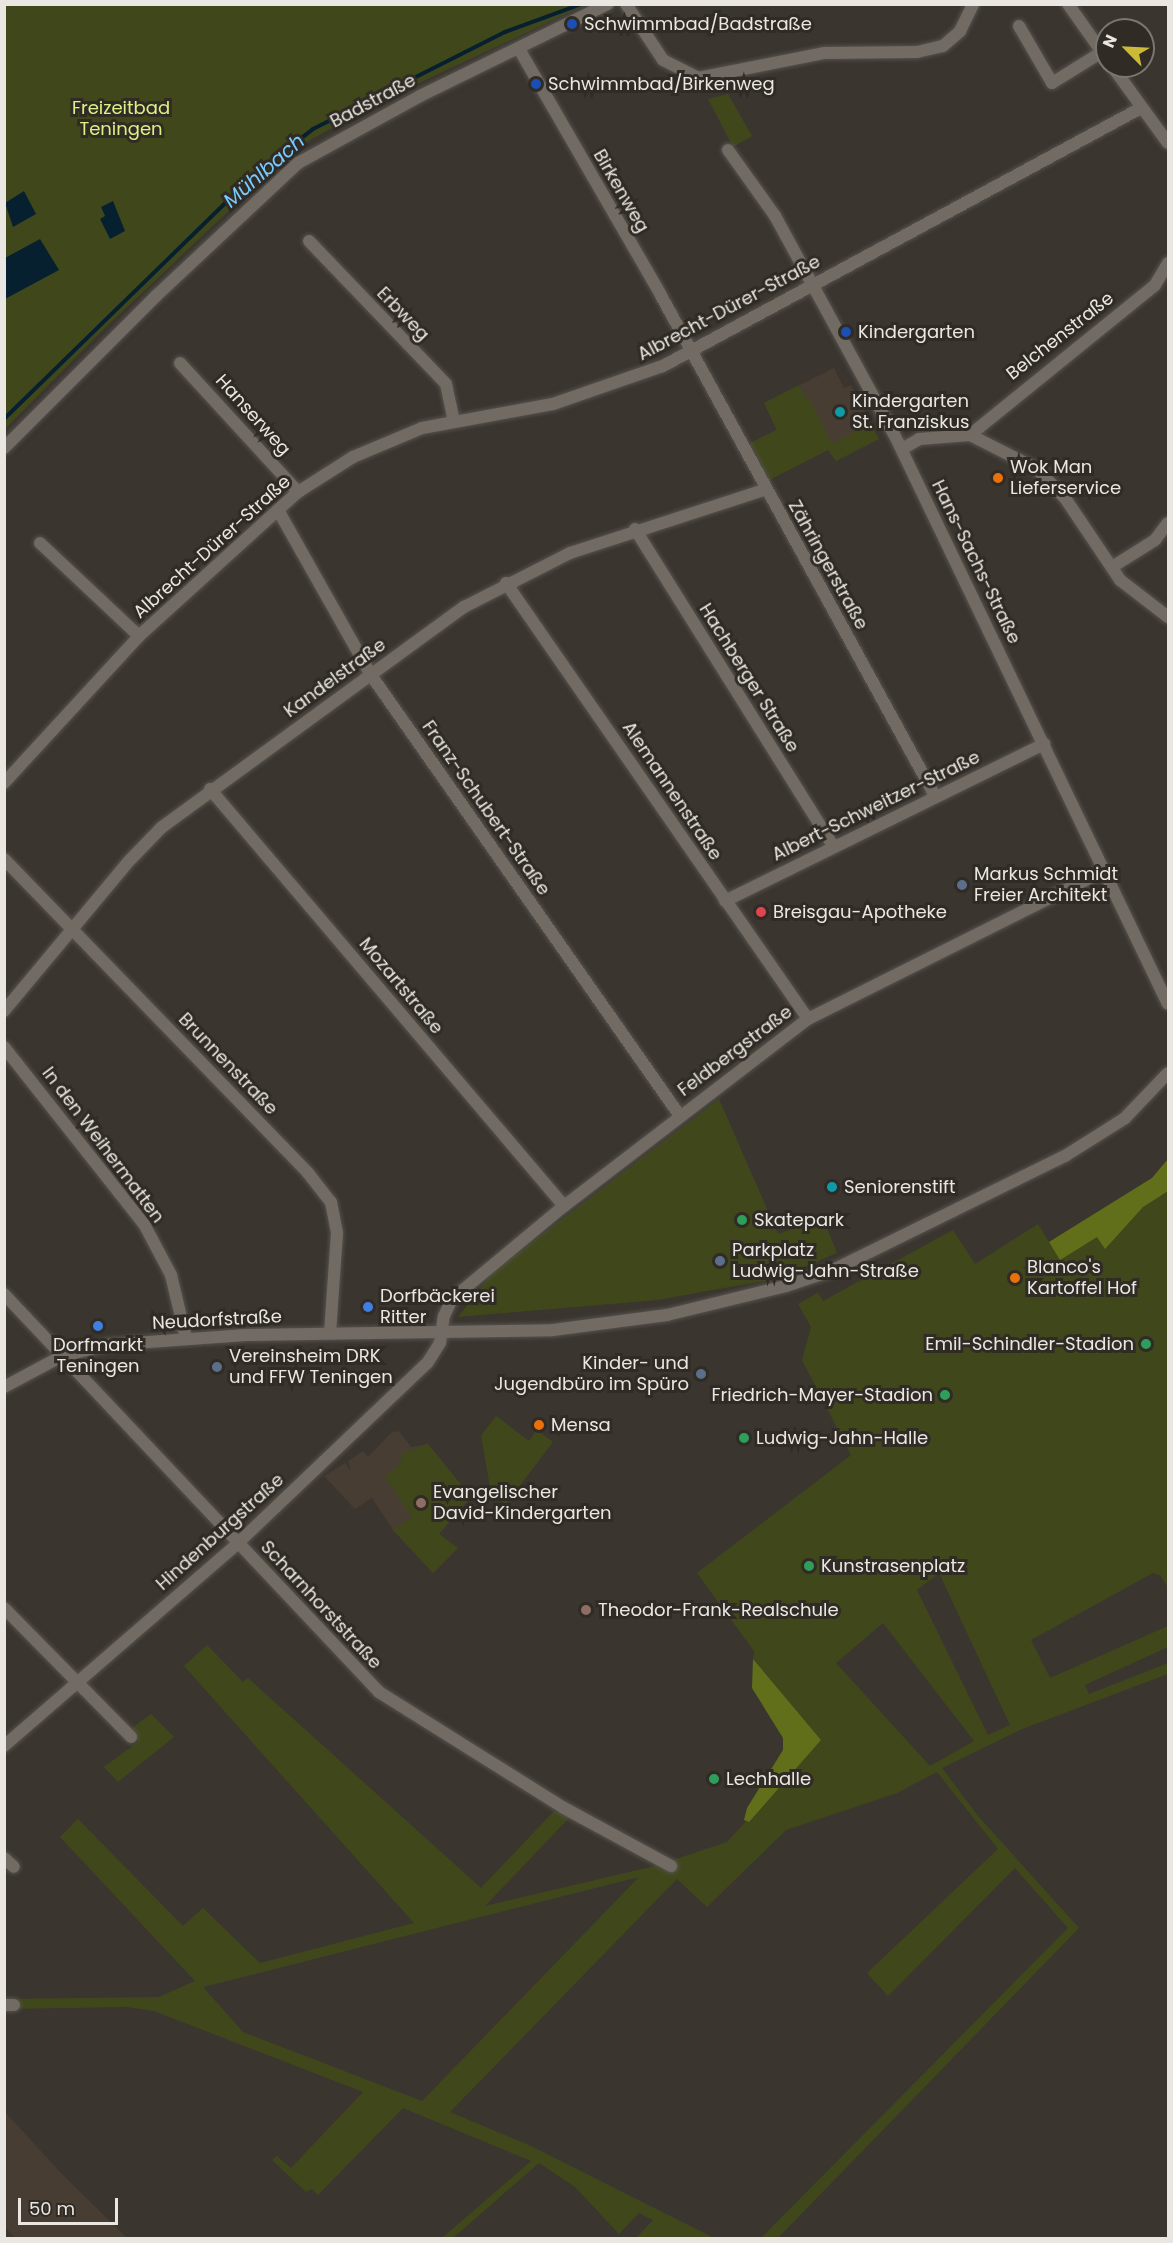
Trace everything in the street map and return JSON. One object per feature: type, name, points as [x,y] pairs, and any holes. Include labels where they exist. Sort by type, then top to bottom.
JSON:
[{"type":"street","name":"Badstraße","points":[[4,448],[156,296],[298,163],[414,99],[608,4]]},
{"type":"street","points":[[626,4],[663,60],[698,78],[824,53],[917,51],[943,46],[960,32],[973,4]]},
{"type":"street","points":[[1068,4],[1095,41]]},
{"type":"street","points":[[1019,26],[1052,83],[1095,60]]},
{"type":"street","name":"Birkenweg","points":[[519,49],[692,351]]},
{"type":"street","points":[[1120,78],[1168,143]]},
{"type":"street","name":"Albrecht-Dürer-Straße","points":[[4,783],[139,636],[298,492],[353,457],[422,428],[553,404],[615,385],[692,351],[1141,108]]},
{"type":"street","name":"Hans-Sachs-Straße","points":[[728,150],[775,216],[902,449],[1168,1004]]},
{"type":"street","name":"Erbweg","points":[[309,241],[446,384],[454,421]]},
{"type":"street","name":"Belchenstraße","points":[[969,435],[1155,285],[1168,263]]},
{"type":"street","name":"Zähringerstraße","points":[[692,351],[764,490],[935,796]]},
{"type":"street","name":"Hanserweg","points":[[180,363],[298,492]]},
{"type":"street","points":[[902,449],[919,439],[969,435],[1051,480],[1112,567],[1141,599],[1168,617]]},
{"type":"street","name":"Kandelstraße","points":[[4,1011],[129,861],[210,789],[464,608],[506,583],[570,553],[635,529],[764,490]]},
{"type":"street","name":"Franz-Schubert-Straße","points":[[278,510],[371,675],[680,1116]]},
{"type":"street","points":[[1112,567],[1155,540],[1168,523]]},
{"type":"street","name":"Hachberger Straße","points":[[635,529],[833,846]]},
{"type":"street","points":[[40,543],[139,636]]},
{"type":"street","name":"Alemannenstraße","points":[[506,583],[724,901],[808,1019]]},
{"type":"street","name":"Albert-Schweitzer-Straße","points":[[724,901],[1044,744]]},
{"type":"street","name":"Mozartstraße","points":[[210,789],[564,1206]]},
{"type":"street","name":"Brunnenstraße","points":[[4,859],[308,1173],[331,1202],[338,1233],[330,1333]]},
{"type":"street","name":"Feldbergstraße","points":[[441,1331],[452,1299],[564,1206],[808,1019],[1105,870]]},
{"type":"street","name":"In den Weihermatten","points":[[4,1047],[144,1224],[171,1275],[186,1338]]},
{"type":"street","name":"Neudorfstraße","points":[[4,1387],[62,1356],[106,1345],[186,1338],[330,1333],[554,1330],[609,1325],[707,1307],[831,1271],[1100,1135],[1125,1118],[1168,1073]]},
{"type":"street","name":"Scharnhorststraße","points":[[4,1294],[379,1692],[564,1808],[671,1866]]},
{"type":"street","name":"Hindenburgstraße","points":[[4,1746],[238,1543],[428,1362],[436,1353],[441,1331]]},
{"type":"street","points":[[4,1608],[131,1737]]},
{"type":"street","points":[[4,1858],[14,1867]]},
{"type":"shaded area","points":[[834,368],[844,388],[851,385],[879,439],[836,461],[828,450],[769,480],[750,443],[777,430],[764,403]]},
{"type":"shaded area","name":"Evangelischer David-Kindergarten","points":[[399,1431],[411,1447],[428,1444],[471,1497],[439,1534],[458,1548],[433,1573],[393,1530],[372,1498],[355,1509],[324,1476],[345,1463],[351,1471],[348,1461],[363,1451],[368,1457],[392,1432]]},
{"type":"shaded area","points":[[5,2112],[63,2175],[127,2238],[15,2238],[5,2227]]},
{"type":"green space","name":"Freizeitbad Teningen","points":[[4,5],[585,5],[383,100],[294,149],[104,329],[5,429]]},
{"type":"green space","points":[[728,94],[752,136],[733,147],[708,99]]},
{"type":"green space","points":[[799,385],[806,399],[809,398],[832,444],[870,424],[879,439],[836,461],[828,450],[769,480],[750,443],[777,430],[764,403]]},
{"type":"green space","points":[[719,1099],[778,1234],[823,1218],[837,1253],[776,1279],[657,1300],[458,1317],[492,1273]]},
{"type":"green space","points":[[1168,1159],[1168,1588],[1161,1576],[1153,1573],[1031,1640],[1050,1678],[1168,1626],[1168,1647],[1085,1685],[1089,1694],[1168,1663],[1168,1674],[1022,1729],[942,1768],[978,1816],[1079,1928],[778,2238],[761,2238],[1068,1928],[1015,1868],[888,1996],[867,1973],[998,1849],[937,1772],[897,1793],[786,1830],[707,1907],[677,1879],[450,2112],[531,2146],[714,2238],[636,2238],[653,2220],[639,2213],[619,2234],[575,2187],[539,2163],[453,2238],[442,2238],[531,2161],[403,2108],[318,2195],[312,2189],[306,2192],[272,2160],[277,2156],[291,2168],[363,2092],[154,2011],[127,2007],[5,2009],[4,1999],[159,1997],[195,1981],[60,1837],[78,1819],[183,1926],[203,1908],[260,1963],[414,1923],[184,1666],[207,1645],[243,1682],[248,1678],[481,1888],[554,1811],[569,1818],[485,1906],[655,1866],[727,1842],[821,1740],[753,1659],[754,1651],[697,1573],[851,1455],[802,1360],[811,1327],[798,1304],[818,1293],[823,1301],[953,1230],[975,1264],[1038,1224],[1049,1242],[1152,1178]],"holes":[[[939,1573],[1010,1725],[988,1735],[917,1590]],[[883,1623],[974,1741],[930,1766],[836,1663]],[[639,1877],[422,2101],[243,2032],[203,1987]]]},
{"type":"green space","points":[[1168,1159],[1168,1191],[1143,1207],[1105,1249],[1097,1237],[1060,1260],[1049,1242],[1152,1178]]},
{"type":"green space","points":[[496,1416],[529,1441],[537,1430],[553,1442],[506,1504],[491,1493],[481,1436]]},
{"type":"green space","name":"Evangelischer David-Kindergarten","points":[[428,1444],[471,1497],[439,1534],[458,1548],[433,1573],[393,1530],[412,1517],[385,1477],[400,1464],[403,1453]]},
{"type":"green space","points":[[753,1659],[821,1740],[749,1822],[744,1820],[747,1808],[783,1750],[783,1738],[752,1688]]},
{"type":"green space","points":[[151,1714],[174,1737],[118,1782],[104,1767],[138,1742],[129,1730]]},
{"type":"water","points":[[24,191],[36,214],[13,227],[5,203]]},
{"type":"water","points":[[113,201],[125,231],[110,239],[100,219],[105,216],[101,207]]},
{"type":"water","points":[[40,239],[59,270],[5,299],[5,258]]},
{"type":"waterway","name":"Mühlbach","points":[[4,419],[254,175],[313,129],[505,32],[581,4]]},
{"type":"place","name":"Schwimmbad/Badstraße","points":[[572,24]]},
{"type":"place","name":"Schwimmbad/Birkenweg","points":[[536,84]]},
{"type":"place","name":"Kindergarten","points":[[846,332]]},
{"type":"place","name":"Kindergarten St. Franziskus","points":[[840,412]]},
{"type":"place","name":"Wok Man Lieferservice","points":[[998,478]]},
{"type":"place","name":"Markus Schmidt Freier Architekt","points":[[962,885]]},
{"type":"place","name":"Breisgau-Apotheke","points":[[761,912]]},
{"type":"place","name":"Seniorenstift","points":[[832,1187]]},
{"type":"place","name":"Skatepark","points":[[742,1220]]},
{"type":"place","name":"Parkplatz Ludwig-Jahn-Straße","points":[[720,1261]]},
{"type":"place","name":"Blanco's Kartoffel Hof","points":[[1015,1278]]},
{"type":"place","name":"Dorfbäckerei Ritter","points":[[368,1307]]},
{"type":"place","name":"Dorfmarkt Teningen","points":[[98,1326]]},
{"type":"place","name":"Emil-Schindler-Stadion","points":[[1146,1344]]},
{"type":"place","name":"Vereinsheim DRK und FFW Teningen","points":[[217,1367]]},
{"type":"place","name":"Kinder- und Jugendbüro im Spüro","points":[[701,1374]]},
{"type":"place","name":"Friedrich-Mayer-Stadion","points":[[945,1395]]},
{"type":"place","name":"Mensa","points":[[539,1425]]},
{"type":"place","name":"Ludwig-Jahn-Halle","points":[[744,1438]]},
{"type":"place","name":"Evangelischer David-Kindergarten","points":[[421,1503]]},
{"type":"place","name":"Kunstrasenplatz","points":[[809,1566]]},
{"type":"place","name":"Theodor-Frank-Realschule","points":[[586,1610]]},
{"type":"place","name":"Lechhalle","points":[[714,1779]]}]
